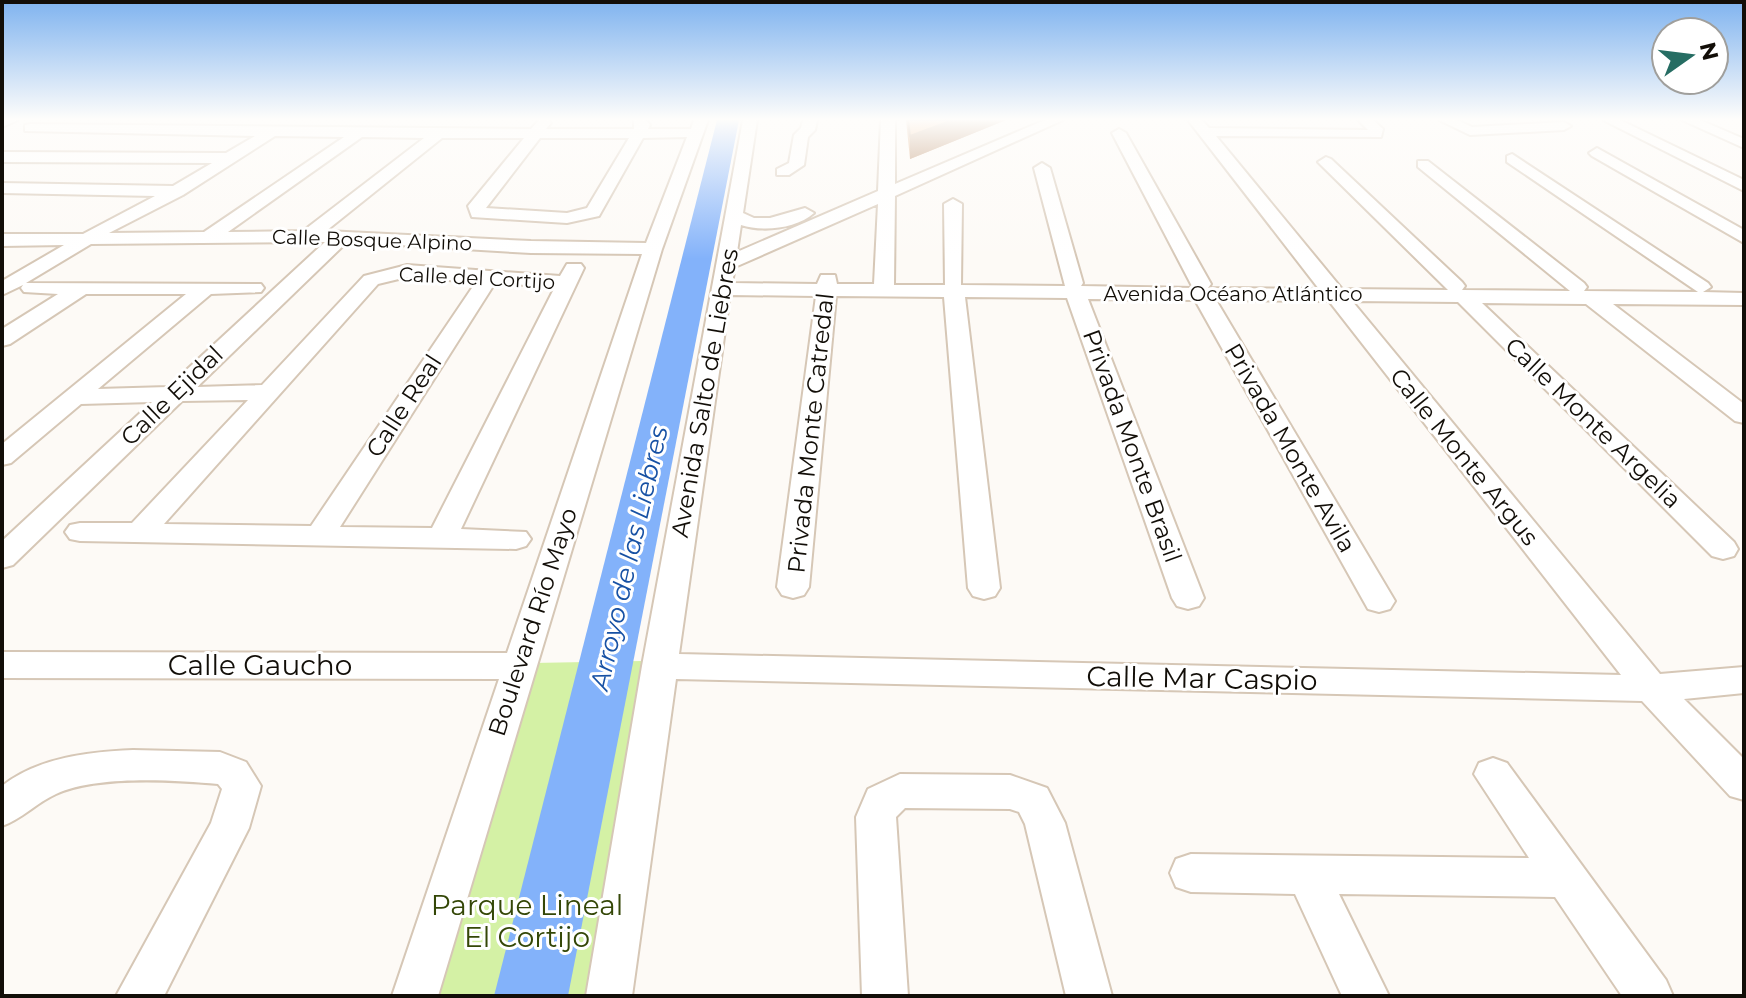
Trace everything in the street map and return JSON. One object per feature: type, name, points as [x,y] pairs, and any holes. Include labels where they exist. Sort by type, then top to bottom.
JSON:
[{"type":"street","points":[[13,284],[107,227],[217,167]]},
{"type":"street","points":[[209,237],[311,167]]},
{"type":"street","points":[[308,236],[396,167]]},
{"type":"street","points":[[510,167],[477,206],[478,213],[567,218],[593,212],[617,167]]},
{"type":"street","points":[[653,249],[684,167]]},
{"type":"street","name":"Avenida Salto de Liebres","points":[[659,666],[743,167]]},
{"type":"street","points":[[783,172],[793,167]]},
{"type":"street","points":[[884,286],[887,167]]},
{"type":"street","points":[[725,276],[925,167]]},
{"type":"street","points":[[735,216],[749,223],[780,222],[935,167]]},
{"type":"street","name":"Privada Monte Avila","points":[[1137,167],[1201,289],[1379,601]]},
{"type":"street","name":"Calle Monte Argus","points":[[1232,167],[1651,688],[1744,784]]},
{"type":"street","name":"Calle Monte Argelia","points":[[1331,167],[1723,549]]},
{"type":"street","points":[[1426,167],[1744,416]]},
{"type":"street","points":[[1523,167],[1744,316]]},
{"type":"street","points":[[1620,167],[1744,238]]},
{"type":"street","points":[[1705,167],[1744,186]]},
{"type":"street","name":"Privada Monte Brasil","points":[[1042,168],[1074,288],[1188,598]]},
{"type":"street","points":[[2,188],[177,191]]},
{"type":"street","points":[[953,204],[954,287],[984,588]]},
{"type":"street","points":[[2,224],[107,227]]},
{"type":"street","name":"Calle Bosque Alpino","points":[[2,240],[342,236],[531,247],[653,249]]},
{"type":"street","name":"Calle Ejidal","points":[[2,558],[342,236]]},
{"type":"street","name":"Boulevard Río Mayo","points":[[415,996],[653,249]]},
{"type":"street","name":"Calle del Cortijo","points":[[442,537],[579,258]]},
{"type":"street","name":"Calle del Cortijo","points":[[140,533],[371,280],[407,271],[567,282]]},
{"type":"street","points":[[1324,281],[1307,273],[1292,289],[1353,319],[1397,295]]},
{"type":"street","name":"Avenida Océano Atlántico","points":[[725,276],[828,284],[954,287],[1292,289],[1324,281],[1459,291],[1710,293],[1744,288]]},
{"type":"street","name":"Calle Real","points":[[319,536],[489,277]]},
{"type":"street","name":"Avenida Océano Atlántico","points":[[1324,281],[1397,295],[1459,291]]},
{"type":"street","points":[[13,284],[80,289],[254,288]]},
{"type":"street","name":"Privada Monte Catredal","points":[[793,587],[828,284]]},
{"type":"street","points":[[2,457],[206,288]]},
{"type":"street","points":[[2,339],[80,289]]},
{"type":"street","name":"Avenida Océano Atlántico","points":[[1710,293],[1744,299]]},
{"type":"street","points":[[99,376],[192,375],[277,383]]},
{"type":"street","points":[[75,397],[173,395],[277,383]]},
{"type":"street","points":[[80,532],[516,539]]},
{"type":"street","name":"Calle Gaucho","points":[[2,665],[519,666]]},
{"type":"street","points":[[609,996],[659,666]]},
{"type":"street","name":"Calle Mar Caspio","points":[[659,666],[1651,688],[1744,680]]},
{"type":"street","points":[[2,809],[17,793],[39,781],[93,769],[220,768],[232,773],[242,786],[229,828],[139,996]]},
{"type":"street","points":[[1493,774],[1650,996]]},
{"type":"street","points":[[885,996],[876,817],[882,801],[900,791],[1010,792],[1033,800],[1045,823],[1089,996]]},
{"type":"street","points":[[1191,873],[1567,878]]},
{"type":"street","points":[[1307,874],[1366,996]]},
{"type":"green space","name":"Parque Lineal El Cortijo","points":[[642,661],[587,996],[431,996],[532,663]]},
{"type":"waterway","name":"Arroyo de las Liebres","points":[[531,996],[718,167]]}]
